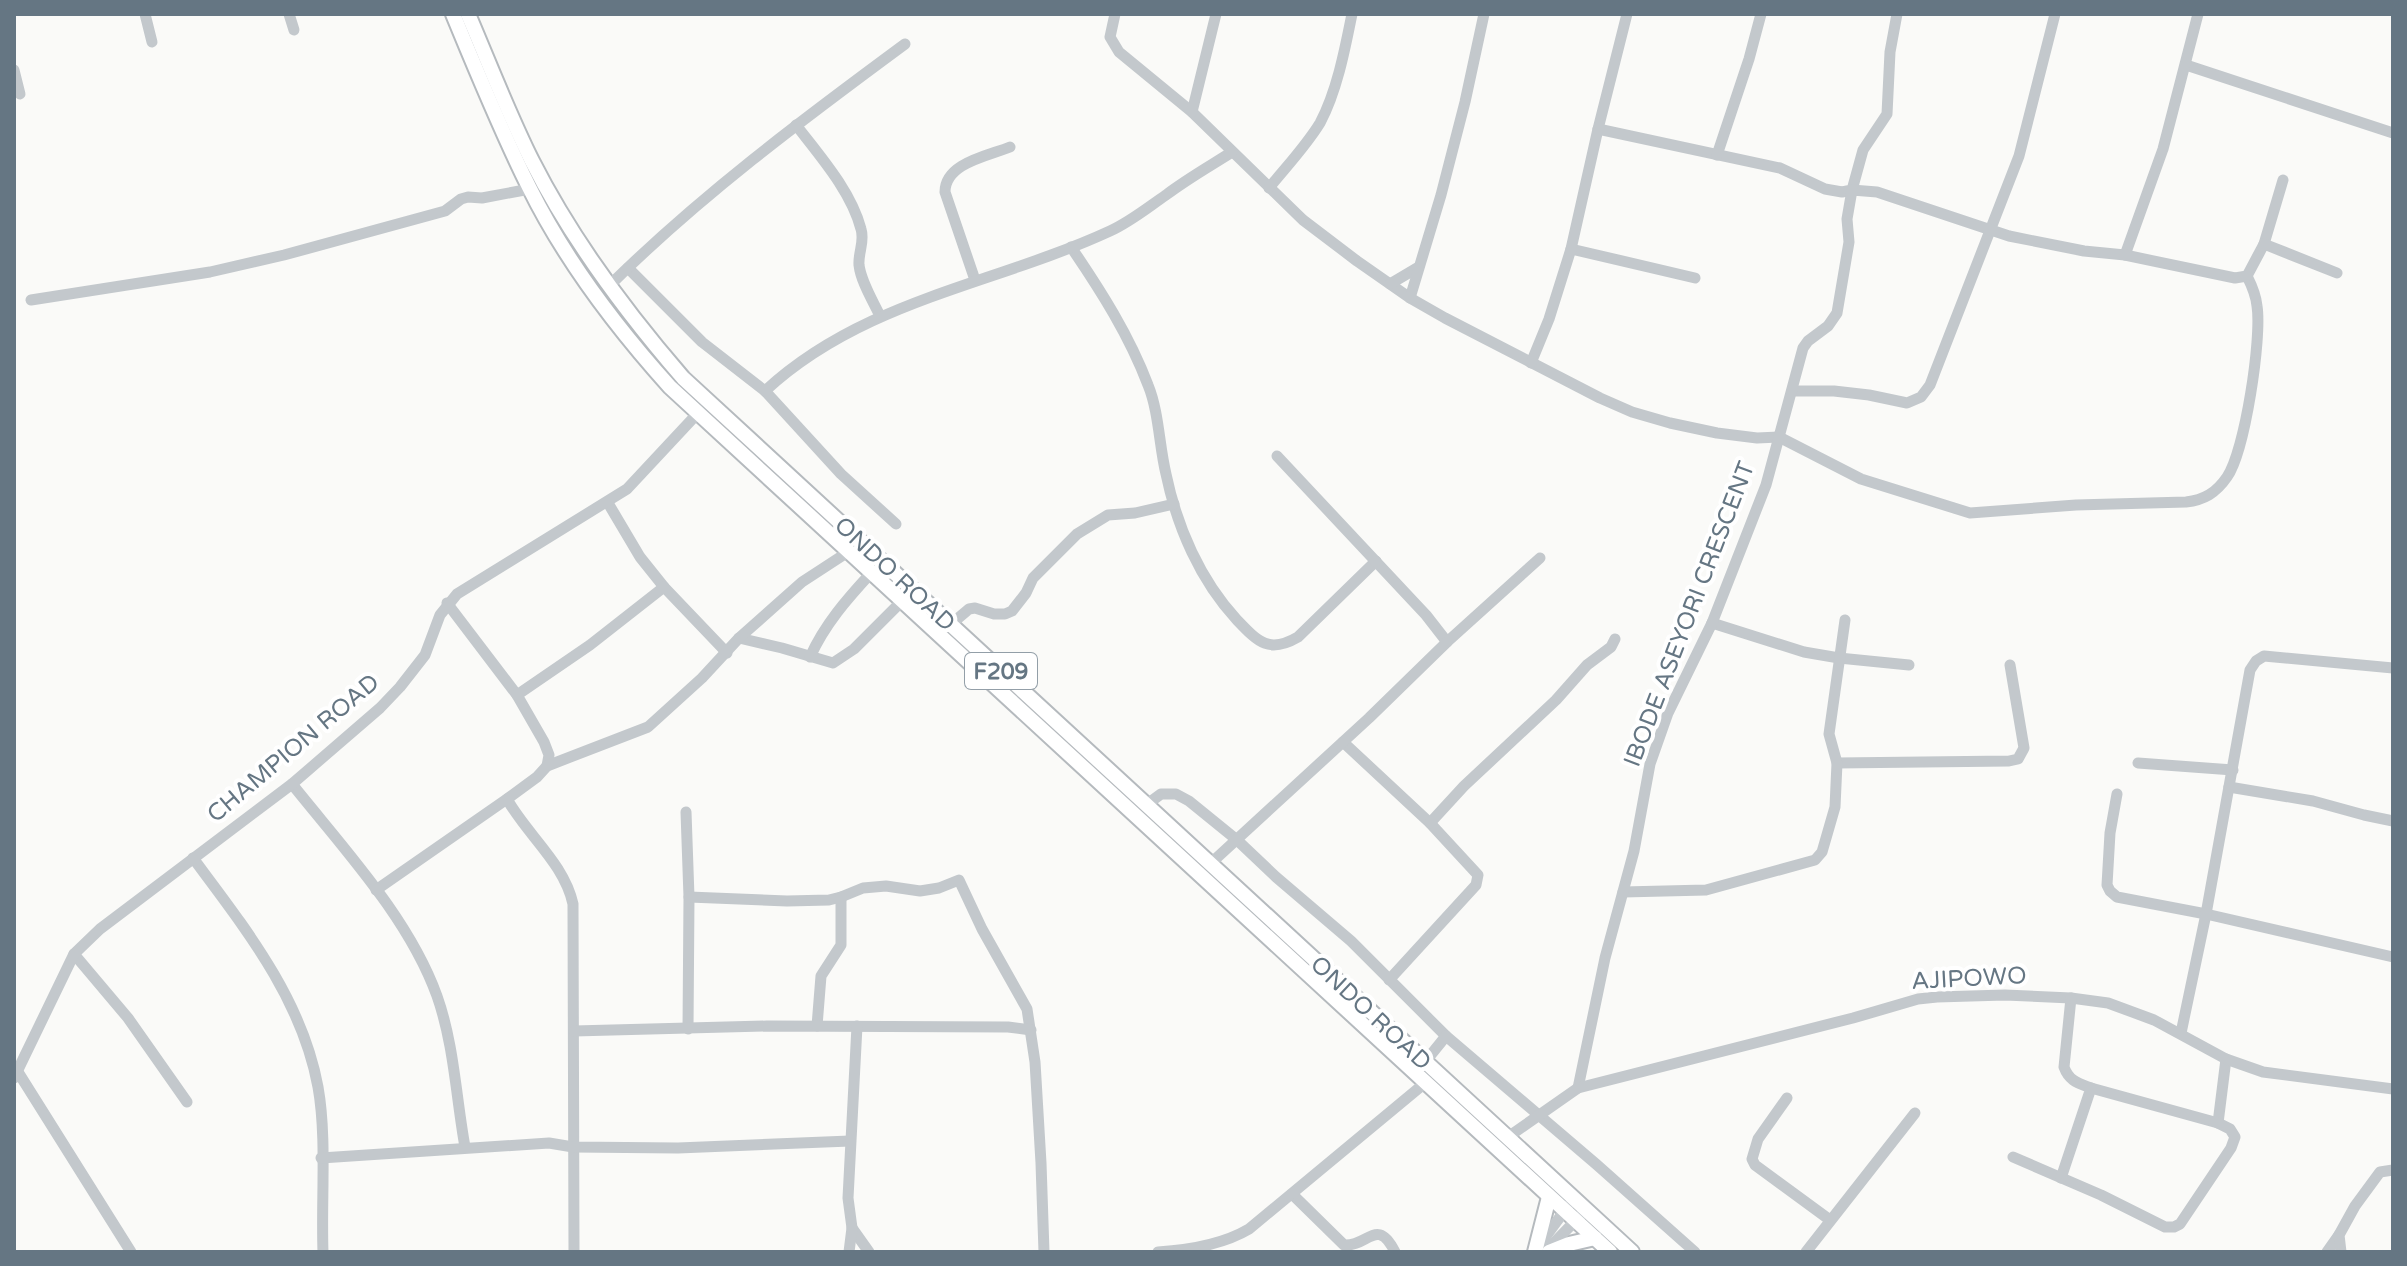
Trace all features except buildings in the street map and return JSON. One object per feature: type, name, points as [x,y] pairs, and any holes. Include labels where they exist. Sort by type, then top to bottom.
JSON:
[{"type":"main road","name":"ONDO ROAD","points":[[453,14],[474,46],[571,230],[609,286],[683,378],[1508,1137],[1610,1252]]},
{"type":"main road","name":"ONDO ROAD","points":[[468,14],[474,46],[530,189],[554,233],[642,355],[697,414],[1549,1197],[1574,1210],[1632,1252]]},
{"type":"main road","points":[[1032,722],[1043,709]]},
{"type":"main road","points":[[1535,1252],[1549,1197]]},
{"type":"main road","points":[[1547,1252],[1595,1238]]},
{"type":"street","points":[[145,14],[152,42]]},
{"type":"street","points":[[289,14],[294,30]]},
{"type":"street","points":[[1115,14],[1110,37],[1119,52],[1192,112],[1303,220],[1410,298],[1531,363],[1632,412],[1670,423],[1757,438],[1779,437],[1861,479],[1970,513],[2076,505],[2203,501],[2228,477],[2244,430],[2255,360],[2257,303],[2247,276],[2264,244],[2283,180]]},
{"type":"street","points":[[1192,112],[1216,14]]},
{"type":"street","points":[[1269,188],[1307,142],[1325,112],[1352,14]]},
{"type":"street","points":[[1410,298],[1441,195],[1484,14]]},
{"type":"street","points":[[1531,363],[1549,319],[1571,249],[1627,14]]},
{"type":"street","points":[[1717,155],[1761,14]]},
{"type":"street","name":"IBODE ASEYORI CRESCENT","points":[[1578,1088],[1605,958],[1634,851],[1653,755],[1668,713],[1712,623],[1766,485],[1803,348],[1828,326],[1837,313],[1849,242],[1847,219],[1852,190],[1863,150],[1887,114],[1890,52],[1897,14]]},
{"type":"street","points":[[1792,391],[1834,391],[1907,403],[1921,397],[1930,385],[2019,156],[2055,14]]},
{"type":"street","points":[[2125,255],[2163,149],[2198,14]]},
{"type":"street","points":[[609,286],[679,220],[796,125],[905,44]]},
{"type":"street","points":[[2186,65],[2393,133]]},
{"type":"street","points":[[14,70],[20,94]]},
{"type":"street","points":[[796,125],[830,171],[858,218],[863,242],[860,271],[880,316]]},
{"type":"street","points":[[1598,129],[1780,168],[1825,189],[1877,192],[1991,230],[2084,251],[2125,255],[2235,278],[2247,276]]},
{"type":"street","points":[[975,280],[945,192],[945,183],[950,174],[965,165],[1010,147]]},
{"type":"street","points":[[765,391],[789,369],[830,341],[880,316],[1071,247],[1135,218],[1232,152]]},
{"type":"street","points":[[31,300],[210,272],[445,211],[468,197],[482,198],[530,189]]},
{"type":"street","points":[[2264,244],[2337,273]]},
{"type":"street","points":[[1071,247],[1099,288],[1135,352],[1150,390],[1174,504],[1191,552],[1218,600],[1261,643],[1274,647],[1285,645],[1298,637],[1376,561]]},
{"type":"street","points":[[1571,249],[1695,278]]},
{"type":"street","points":[[628,268],[702,342],[765,391],[841,474],[896,524]]},
{"type":"street","points":[[1390,284],[1417,268]]},
{"type":"street","points":[[547,766],[549,755],[544,742],[517,695],[447,603],[627,489],[697,414]]},
{"type":"street","points":[[1277,456],[1447,642]]},
{"type":"street","points":[[608,503],[640,557],[727,653]]},
{"type":"street","points":[[950,625],[969,609],[994,614],[1012,611],[1033,578],[1090,524],[1108,515],[1135,513],[1174,504]]},
{"type":"street","points":[[376,890],[507,799],[547,766],[648,727],[739,638],[802,582],[848,552]]},
{"type":"street","points":[[1210,864],[1540,558]]},
{"type":"street","points":[[810,657],[821,634],[871,573]]},
{"type":"street","points":[[517,695],[590,645],[664,587]]},
{"type":"street","points":[[739,638],[833,663],[840,660],[902,601]]},
{"type":"street","name":"CHAMPION ROAD","points":[[16,1075],[74,954],[100,929],[292,784],[380,708],[425,655],[447,603]]},
{"type":"street","points":[[1623,892],[1698,891],[1815,860],[1822,852],[1835,807],[1837,763],[1829,734],[1845,620]]},
{"type":"street","points":[[1712,623],[1804,652],[1909,665]]},
{"type":"street","points":[[1430,823],[1464,786],[1556,700],[1587,665],[1611,647],[1615,639]]},
{"type":"street","points":[[2181,1033],[2250,670],[2264,656],[2393,668]]},
{"type":"street","points":[[1837,763],[1931,764],[2018,759],[2024,748],[2010,665]]},
{"type":"street","points":[[1343,742],[1430,823],[1478,875],[1479,880],[1445,922],[1389,980]]},
{"type":"street","points":[[2138,763],[2233,770]]},
{"type":"street","points":[[292,784],[376,890],[424,966],[446,1028],[465,1147]]},
{"type":"street","points":[[2229,787],[2313,801],[2393,821]]},
{"type":"street","points":[[1146,805],[1161,794],[1176,794],[1237,840],[1351,941],[1446,1036],[1695,1252]]},
{"type":"street","points":[[2117,794],[2110,833],[2107,885],[2117,897],[2393,957]]},
{"type":"street","points":[[507,799],[562,874],[573,904],[574,1252]]},
{"type":"street","points":[[686,812],[688,1029]]},
{"type":"street","points":[[193,858],[246,930],[278,979],[294,1011],[318,1085],[323,1252]]},
{"type":"street","points":[[689,897],[787,901],[841,897],[863,888],[886,886],[920,891],[959,880],[982,929],[1027,1009],[1041,1163],[1044,1252]]},
{"type":"street","points":[[817,1026],[821,976],[841,945],[841,897]]},
{"type":"street","points":[[74,954],[128,1018],[187,1102]]},
{"type":"street","name":"AJIPOWO","points":[[1508,1137],[1578,1088],[1918,999],[2005,995],[2108,1003],[2154,1020],[2226,1059],[2263,1072],[2393,1089]]},
{"type":"street","points":[[2013,1157],[2165,1227],[2174,1227],[2180,1224],[2231,1148],[2235,1137],[2230,1129],[2218,1123],[2074,1082],[2064,1067],[2071,998]]},
{"type":"street","points":[[574,1031],[817,1026],[1008,1027],[1031,1030]]},
{"type":"street","points":[[849,1252],[852,1228],[848,1198],[850,1141],[857,1026]]},
{"type":"street","points":[[1425,1062],[1446,1036]]},
{"type":"street","points":[[2218,1123],[2226,1059]]},
{"type":"street","points":[[16,1075],[131,1252]]},
{"type":"street","points":[[1158,1252],[1211,1244],[1236,1236],[1262,1220],[1425,1083]]},
{"type":"street","points":[[2061,1178],[2091,1088]]},
{"type":"street","points":[[1787,1098],[1758,1139],[1752,1159],[1755,1165],[1830,1220]]},
{"type":"street","points":[[1806,1252],[1915,1113]]},
{"type":"street","points":[[321,1158],[549,1143],[573,1147],[678,1148],[850,1141]]},
{"type":"street","points":[[2327,1252],[2380,1172],[2393,1170]]},
{"type":"street","points":[[1292,1194],[1344,1245],[1349,1246],[1372,1234],[1381,1234],[1389,1240],[1395,1252]]},
{"type":"street","points":[[1535,1252],[1574,1210]]},
{"type":"street","points":[[1547,1252],[1574,1210]]},
{"type":"street","points":[[852,1228],[869,1252]]},
{"type":"street","points":[[2339,1235],[2341,1252]]}]
